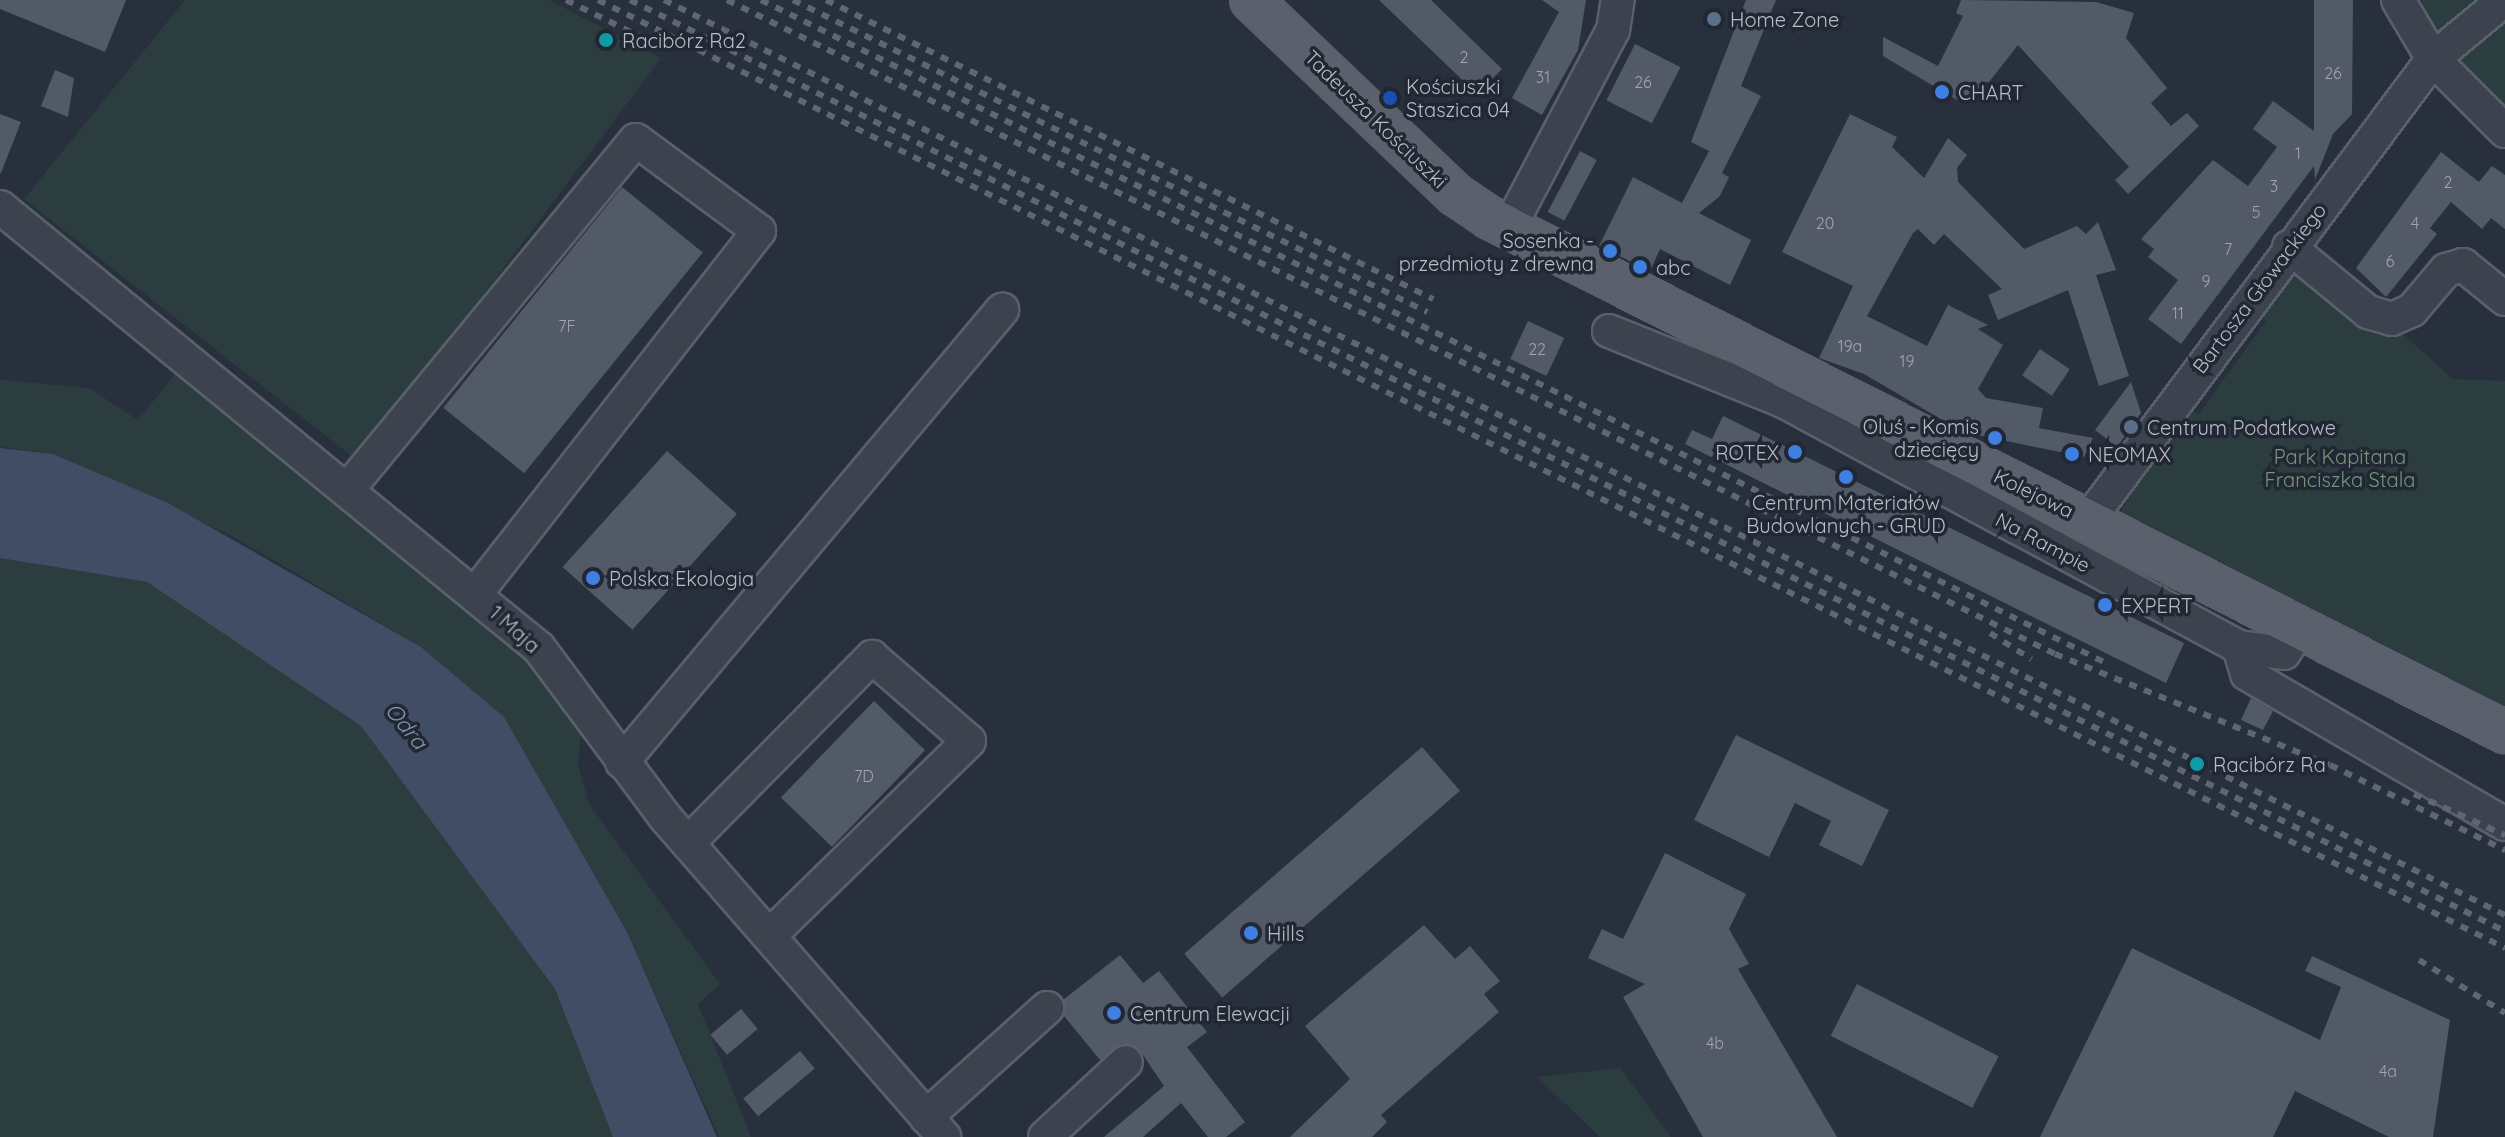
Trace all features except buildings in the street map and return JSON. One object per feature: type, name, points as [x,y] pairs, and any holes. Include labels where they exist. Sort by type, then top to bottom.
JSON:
[{"type":"main road","name":"Tadeusza Kościuszki","points":[[1251,0],[1456,195],[1509,228]]},
{"type":"main road","name":"Kolejowa","points":[[1509,228],[1789,387],[2089,519],[2505,732]]},
{"type":"main road","name":"Kolejowa","points":[[2430,694],[2505,752]]},
{"type":"street","points":[[1509,228],[1613,30],[1618,0]]},
{"type":"street","points":[[2398,0],[2433,59],[2505,131]]},
{"type":"street","name":"Bartosza Głowackiego","points":[[2089,519],[2289,247],[2433,59],[2504,0]]},
{"type":"street","points":[[348,489],[636,140],[759,231],[476,593]]},
{"type":"street","name":"1 Maja","points":[[0,207],[476,593],[539,648],[622,762],[688,843],[935,1127]]},
{"type":"street","points":[[2289,247],[2368,312],[2392,319],[2412,310],[2446,270],[2463,265],[2505,299]]},
{"type":"street","points":[[622,762],[1002,310]]},
{"type":"street","name":"Na Rampie","points":[[1609,331],[1789,387],[2239,647],[2284,653],[2299,629]]},
{"type":"street","points":[[2239,647],[2247,674],[2505,824]]},
{"type":"street","points":[[688,843],[872,657],[969,741],[769,936]]},
{"type":"street","points":[[935,1127],[1047,1008]]},
{"type":"street","points":[[1045,1137],[1126,1062]]},
{"type":"green space","points":[[185,0],[549,0],[661,58],[359,462],[24,199]]},
{"type":"green space","points":[[2421,0],[2489,0],[2440,42]]},
{"type":"green space","points":[[2505,21],[2505,110],[2456,61]]},
{"type":"green space","name":"Park Kapitana Franciszka Stala","points":[[2294,272],[2364,329],[2404,335],[2453,379],[2505,381],[2505,710],[2118,515],[2187,407],[2198,415],[2266,321],[2257,312]]},
{"type":"green space","points":[[176,373],[513,642],[581,734],[578,764],[589,804],[720,984],[698,1004],[751,1137],[719,1137],[627,932],[503,717],[421,647],[234,537],[54,454],[0,447],[0,380],[89,388],[138,420]]},
{"type":"green space","points":[[0,558],[147,582],[361,726],[555,989],[613,1137],[0,1137]]},
{"type":"green space","points":[[1620,1068],[1671,1137],[1600,1137],[1537,1077]]},
{"type":"water","name":"Odra","points":[[0,448],[53,454],[168,503],[421,647],[504,717],[627,932],[717,1137],[613,1137],[555,989],[361,726],[147,582],[0,558]]},
{"type":"railway","points":[[566,0],[645,39]]},
{"type":"railway","points":[[598,0],[2505,948]]},
{"type":"railway","points":[[630,0],[2505,931]]},
{"type":"railway","points":[[664,0],[2505,915]]},
{"type":"railway","points":[[727,0],[2055,654],[2330,765],[2505,850]]},
{"type":"railway","points":[[761,0],[2108,664]]},
{"type":"railway","points":[[793,0],[1427,312]]},
{"type":"railway","points":[[826,0],[1433,299]]},
{"type":"railway","points":[[1990,633],[2031,659]]},
{"type":"railway","points":[[2414,794],[2505,835]]},
{"type":"railway","points":[[2419,960],[2505,1013]]},
{"type":"place","name":"Home Zone","points":[[1714,19]]},
{"type":"place","name":"Racibórz Ra2","points":[[606,40]]},
{"type":"place","name":"CHART","points":[[1942,92]]},
{"type":"place","name":"Kościuszki Staszica 04","points":[[1390,98]]},
{"type":"place","name":"Sosenka - przedmioty z drewna","points":[[1610,251]]},
{"type":"place","name":"abc","points":[[1640,267]]},
{"type":"place","name":"Centrum Podatkowe","points":[[2131,427]]},
{"type":"place","name":"Oluś - Komis dziecięcy","points":[[1995,438]]},
{"type":"place","name":"ROTEX","points":[[1795,452]]},
{"type":"place","name":"NEOMAX","points":[[2072,454]]},
{"type":"place","name":"Centrum Materiałów Budowlanych - GRUD","points":[[1846,477]]},
{"type":"place","name":"Polska Ekologia","points":[[593,578]]},
{"type":"place","name":"EXPERT","points":[[2105,605]]},
{"type":"place","name":"Racibórz Ra","points":[[2197,764]]},
{"type":"place","name":"Hills","points":[[1251,933]]},
{"type":"place","name":"Centrum Elewacji","points":[[1114,1013]]}]
